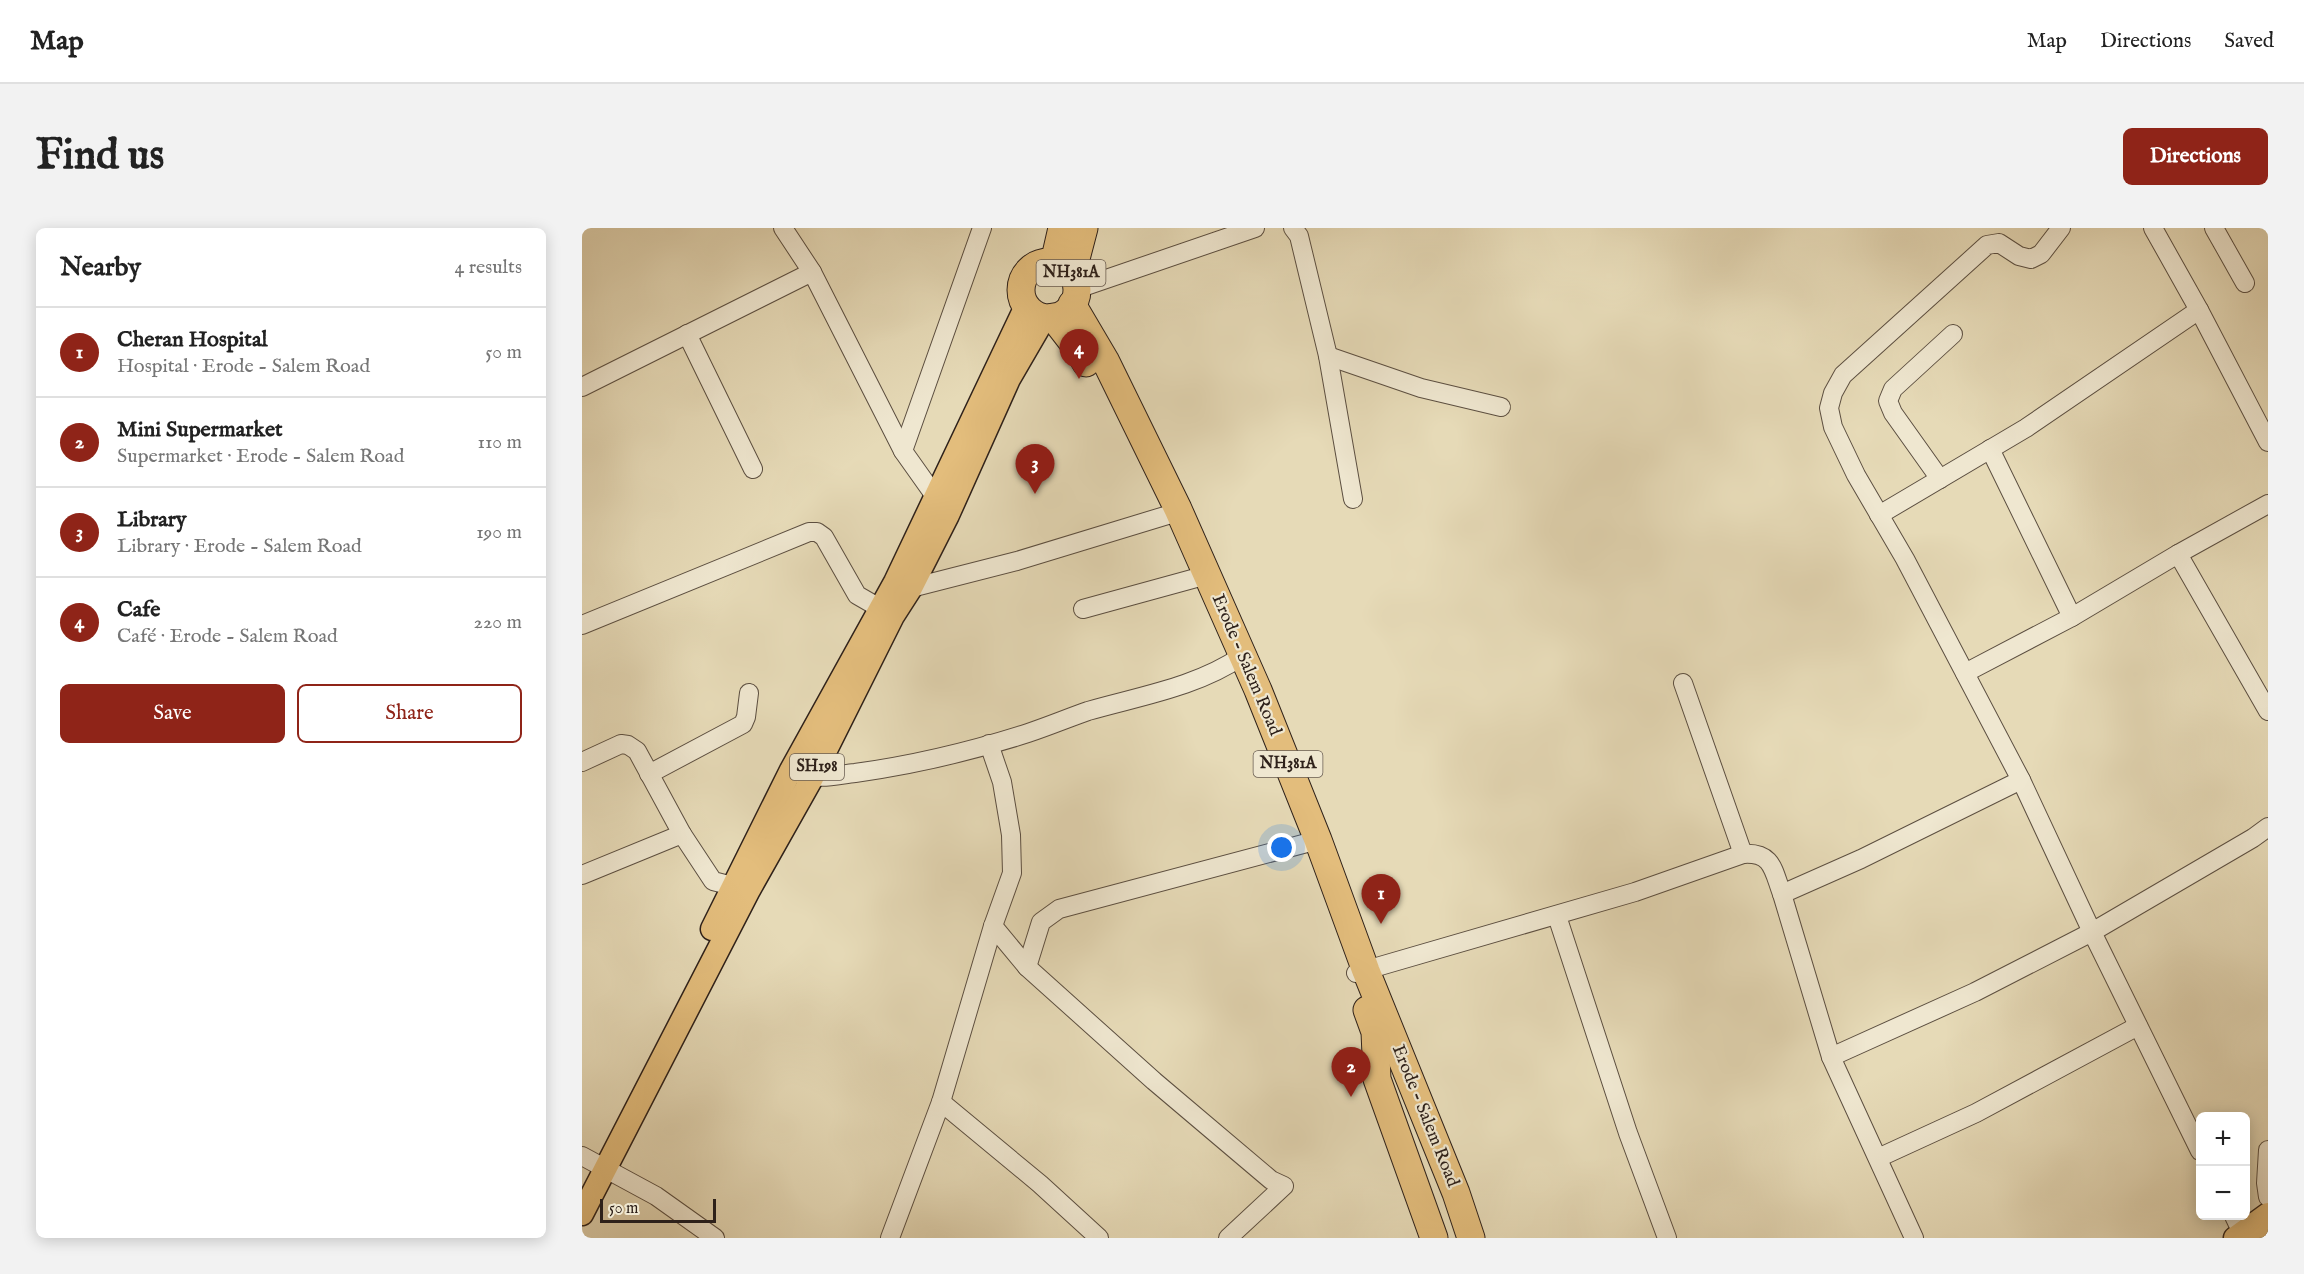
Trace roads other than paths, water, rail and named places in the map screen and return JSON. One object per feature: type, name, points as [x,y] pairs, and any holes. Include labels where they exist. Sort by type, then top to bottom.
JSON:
[{"type":"highway","name":"NH381A","points":[[1052,300],[1062,228]]},
{"type":"highway","name":"NH381A","points":[[1052,300],[1084,228]]},
{"type":"highway","name":"Erode - Salem Road","points":[[1052,300],[1168,514],[1196,578],[1237,659]]},
{"type":"highway","name":"Erode - Salem Road","points":[[1052,300],[1105,360],[1178,509],[1237,659],[1313,841],[1360,972],[1456,1193],[1471,1238]]},
{"type":"highway","name":"Erode - Salem Road","points":[[1360,972],[1375,1032],[1377,1078],[1434,1238]]},
{"type":"highway","points":[[1375,1032],[1452,1238]]},
{"type":"main road","name":"SH198","points":[[886,612],[911,588],[942,506],[1052,300]]},
{"type":"main road","name":"SH198","points":[[582,1184],[802,774],[886,612],[895,582],[942,506],[1052,300]]},
{"type":"main road","name":"SH198","points":[[582,1214],[593,1163]]},
{"type":"main road","points":[[2243,1231],[2268,1214]]},
{"type":"main road","points":[[2243,1231],[2268,1234]]},
{"type":"street","points":[[783,228],[812,272],[903,451],[942,506]]},
{"type":"street","points":[[903,451],[982,228]]},
{"type":"street","points":[[1052,300],[1255,228]]},
{"type":"street","points":[[1293,228],[1299,236],[1329,357],[1353,499]]},
{"type":"street","points":[[2061,228],[2041,254],[2031,259],[2019,256],[1999,243],[1987,245],[1843,375],[1833,393],[1829,408],[1833,427],[1856,475],[1905,559],[2020,780],[2196,1143]]},
{"type":"street","points":[[2214,228],[2245,283]]},
{"type":"street","points":[[2157,229],[2268,442]]},
{"type":"street","points":[[582,387],[812,272]]},
{"type":"street","points":[[1879,515],[2026,428],[2199,310]]},
{"type":"street","points":[[687,334],[753,469]]},
{"type":"street","points":[[1940,479],[1893,413],[1888,401],[1893,389],[1953,334]]},
{"type":"street","points":[[1329,357],[1421,388],[1501,407]]},
{"type":"street","points":[[1990,449],[2072,617]]},
{"type":"street","points":[[1965,673],[2072,617],[2268,504]]},
{"type":"street","points":[[911,588],[1017,561],[1168,514]]},
{"type":"street","points":[[582,626],[809,532],[817,532],[824,537],[857,595],[886,612]]},
{"type":"street","points":[[2178,554],[2268,711]]},
{"type":"street","points":[[1083,609],[1196,578]]},
{"type":"street","points":[[802,774],[907,764],[989,744],[1087,712],[1180,686],[1237,659]]},
{"type":"street","points":[[1683,683],[1743,854]]},
{"type":"street","points":[[649,774],[743,724],[749,693]]},
{"type":"street","points":[[582,762],[621,744],[628,745],[637,751],[682,834],[714,881],[741,888]]},
{"type":"street","points":[[890,1238],[941,1102],[993,926],[1012,873],[1011,835],[1002,782],[989,744]]},
{"type":"street","points":[[1782,894],[1861,859],[2020,780]]},
{"type":"street","points":[[1831,1057],[1975,992],[2092,932],[2204,868],[2268,827]]},
{"type":"street","points":[[582,875],[682,834]]},
{"type":"street","points":[[1027,967],[1041,922],[1059,909],[1313,841]]},
{"type":"street","points":[[1360,972],[1635,892],[1743,854],[1762,855],[1773,868],[1782,894],[1831,1057],[1914,1238]]},
{"type":"street","points":[[1557,916],[1628,1133],[1667,1238]]},
{"type":"street","points":[[993,926],[1027,967],[1154,1081],[1272,1180],[1284,1186],[1228,1238]]},
{"type":"street","points":[[1878,1158],[1976,1113],[2138,1026]]},
{"type":"street","points":[[941,1102],[1040,1184],[1099,1238]]},
{"type":"street","points":[[2268,1150],[2266,1183],[2268,1197]]},
{"type":"street","points":[[593,1163],[656,1196],[715,1238]]},
{"type":"place","name":"Cafe","points":[[1079,379]]},
{"type":"place","name":"Library","points":[[1035,494]]},
{"type":"place","name":"Cheran Hospital","points":[[1381,924]]},
{"type":"place","name":"Mini Supermarket","points":[[1351,1097]]}]
